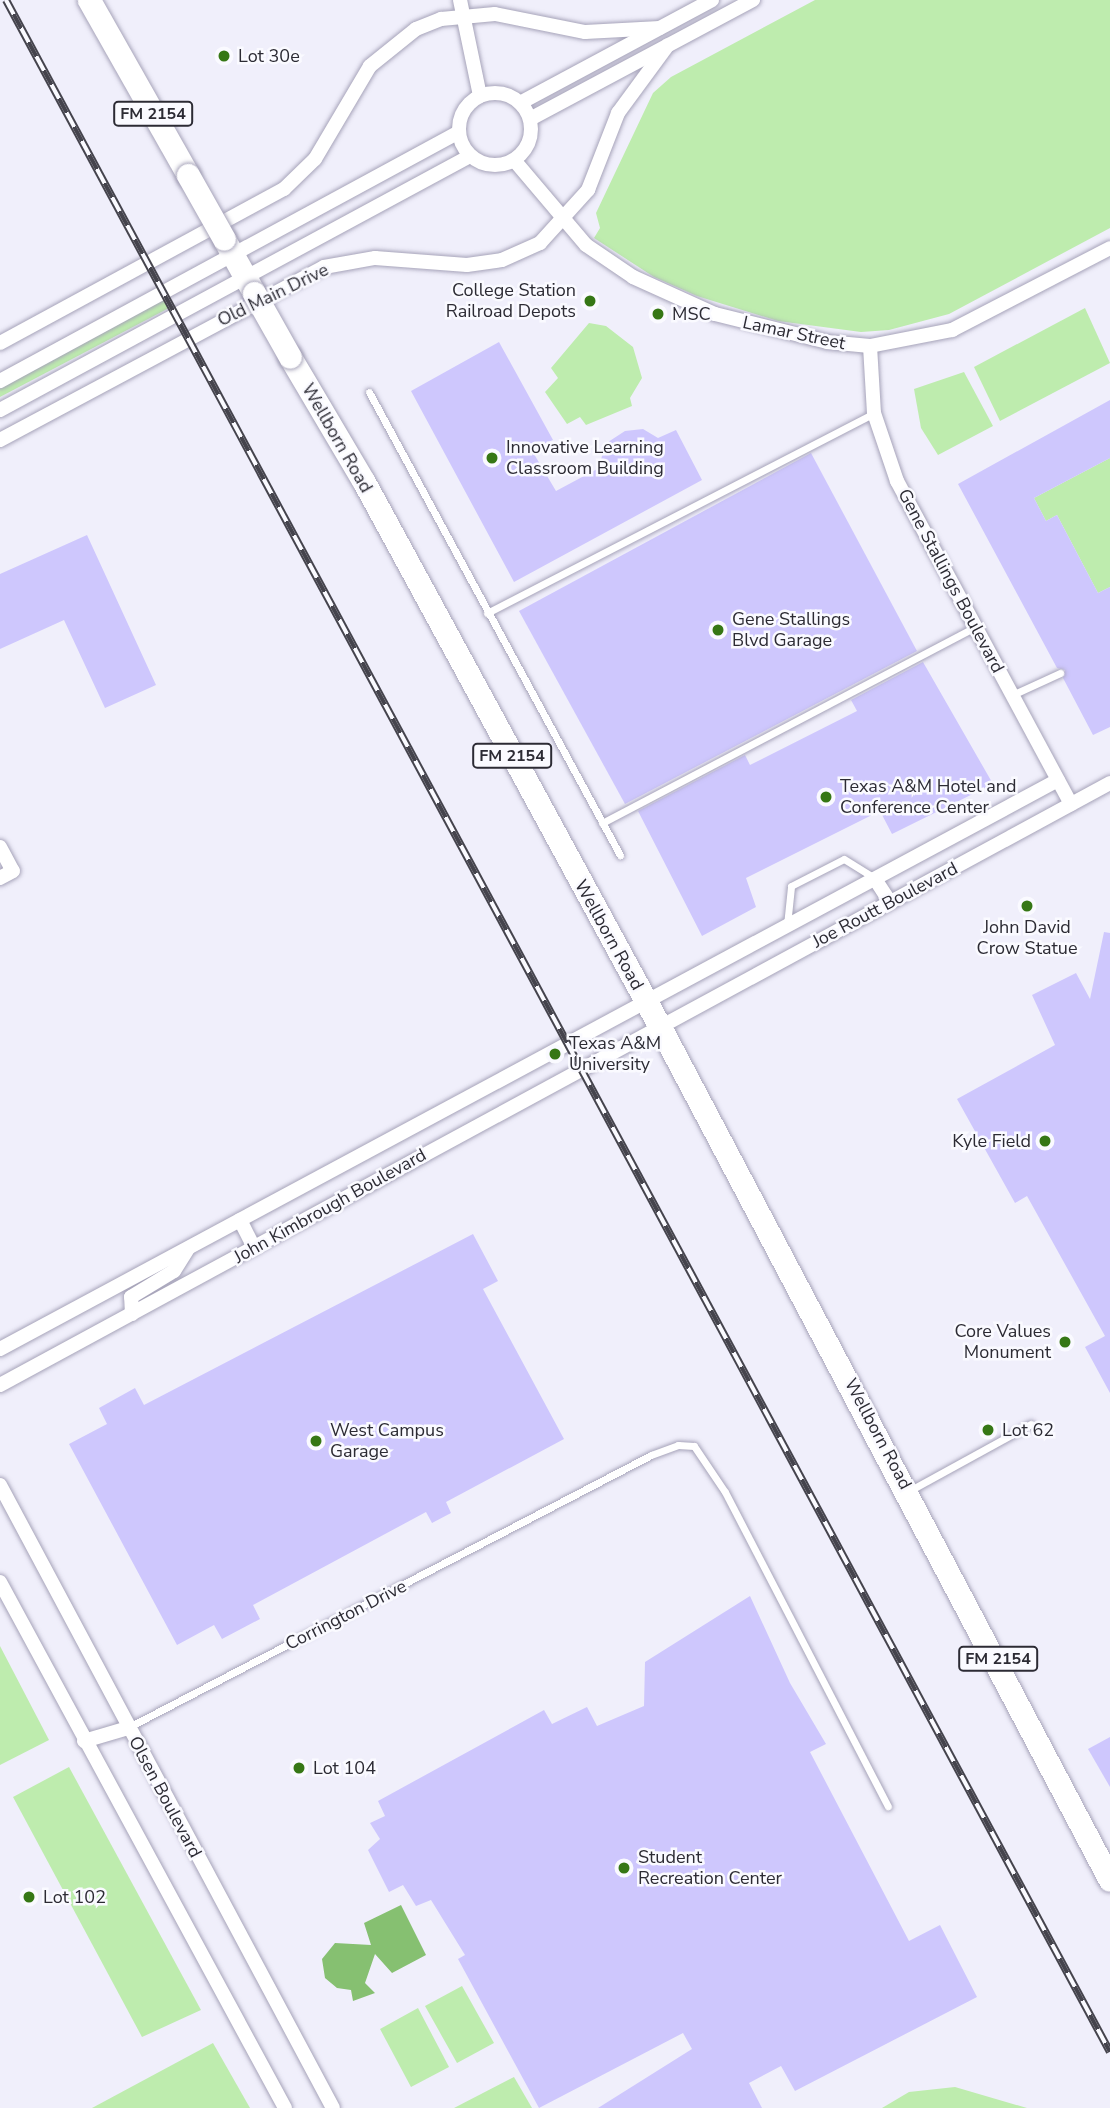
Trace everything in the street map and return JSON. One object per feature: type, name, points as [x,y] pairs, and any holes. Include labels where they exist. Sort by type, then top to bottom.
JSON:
[{"type":"main road","name":"Wellborn Road","points":[[89,0],[290,358],[364,482],[647,1003],[909,1491],[1110,1880]]},
{"type":"street","points":[[460,0],[480,96]]},
{"type":"street","points":[[520,103],[712,0]]},
{"type":"street","name":"Old Main Drive","points":[[530,119],[753,0]]},
{"type":"street","points":[[0,342],[284,189],[315,159],[379,56],[416,29],[461,15],[509,16],[585,32],[660,28]]},
{"type":"street","name":"Old Main Drive","points":[[0,440],[324,267],[375,258],[451,265],[492,262],[540,243],[563,221],[588,190],[630,91],[668,45]]},
{"type":"street","points":[[500,93],[520,103],[530,119],[530,140],[514,160],[489,165],[470,156],[458,132],[463,111],[480,96],[500,93]]},
{"type":"street","points":[[0,381],[228,246],[458,132]]},
{"type":"street","name":"Old Main Drive","points":[[0,410],[250,285],[470,156]]},
{"type":"street","name":"Lamar Street","points":[[514,160],[563,221],[632,277],[699,308],[771,331],[870,346],[952,330],[1110,248]]},
{"type":"street","name":"Gene Stallings Boulevard","points":[[870,346],[873,413],[897,481],[1072,804]]},
{"type":"street","name":"Joe Routt Boulevard","points":[[647,1003],[1058,780]]},
{"type":"street","name":"Joe Routt Boulevard","points":[[660,1027],[1110,783]]},
{"type":"street","points":[[0,847],[13,871],[0,878]]},
{"type":"street","points":[[875,878],[890,902]]},
{"type":"street","points":[[786,927],[799,951]]},
{"type":"street","name":"John Kimbrough Boulevard","points":[[0,1349],[647,1003]]},
{"type":"street","name":"John Kimbrough Boulevard","points":[[0,1385],[660,1027]]},
{"type":"street","points":[[240,1220],[254,1248]]},
{"type":"street","points":[[132,1314],[131,1297],[174,1271],[189,1248]]},
{"type":"street","name":"Olsen Boulevard","points":[[0,1485],[333,2108]]},
{"type":"street","points":[[0,1582],[285,2108]]},
{"type":"street","name":"Corrington Drive","points":[[84,1741],[128,1728]]},
{"type":"lane","points":[[369,392],[620,855]]},
{"type":"lane","points":[[487,613],[873,413]]},
{"type":"lane","points":[[602,822],[976,627]]},
{"type":"lane","points":[[1012,695],[1060,673]]},
{"type":"lane","points":[[786,927],[791,886],[844,859],[875,878]]},
{"type":"lane","points":[[909,1491],[1031,1424]]},
{"type":"lane","name":"Corrington Drive","points":[[128,1728],[604,1482],[651,1455],[678,1445],[694,1446],[725,1492],[888,1806]]},
{"type":"shaded area","name":"Texas A&M University","points":[[0,0],[1110,0],[1110,2108],[0,2108]]},
{"type":"shaded area","points":[[815,0],[1110,0],[1110,228],[949,314],[889,330],[861,332],[778,321],[697,296],[654,277],[594,238],[600,228],[596,213],[653,93],[671,77]]},
{"type":"shaded area","points":[[163,298],[169,308],[0,397],[0,389],[46,361]]},
{"type":"shaded area","points":[[1085,308],[1110,363],[1000,421],[974,367]]},
{"type":"shaded area","points":[[589,323],[606,326],[633,347],[642,378],[630,398],[632,406],[586,425],[580,417],[567,424],[545,392],[558,378],[551,368]]},
{"type":"shaded area","points":[[964,372],[993,426],[938,455],[921,428],[914,389]]},
{"type":"shaded area","points":[[1110,458],[1110,587],[1098,593],[1057,515],[1046,521],[1034,498]]},
{"type":"shaded area","points":[[0,1646],[49,1740],[0,1765]]},
{"type":"shaded area","points":[[69,1767],[201,2010],[142,2037],[13,1797]]},
{"type":"shaded area","points":[[401,1905],[426,1955],[392,1973],[375,1954],[365,1983],[375,1993],[353,2001],[351,1990],[337,1988],[325,1978],[322,1959],[335,1943],[371,1945],[364,1923]]},
{"type":"shaded area","points":[[462,1986],[494,2043],[457,2063],[425,2006]]},
{"type":"shaded area","points":[[418,2008],[449,2067],[411,2087],[380,2029]]},
{"type":"shaded area","points":[[213,2043],[250,2108],[92,2108]]},
{"type":"shaded area","points":[[514,2077],[532,2108],[454,2108]]},
{"type":"shaded area","points":[[955,2087],[1027,2108],[882,2108],[909,2092]]},
{"type":"building","name":"Innovative Learning Classroom Building","points":[[499,342],[553,440],[531,449],[556,491],[599,468],[605,444],[625,431],[643,429],[658,438],[676,430],[702,480],[514,582],[411,391]]},
{"type":"building","points":[[1110,400],[1110,458],[1034,498],[1046,521],[1057,515],[1098,593],[1110,587],[1110,727],[1093,735],[1063,678],[1065,670],[1057,668],[958,484]]},
{"type":"building","name":"Gene Stallings Blvd Garage","points":[[811,453],[917,651],[625,804],[519,611]]},
{"type":"building","points":[[87,535],[156,685],[105,708],[64,620],[0,649],[0,574]]},
{"type":"building","name":"Texas A&M Hotel and Conference Center","points":[[923,662],[993,784],[892,834],[880,811],[746,878],[756,907],[702,936],[638,811],[745,755],[750,765],[857,711],[851,700]]},
{"type":"building","name":"Kyle Field","points":[[1104,932],[1110,933],[1110,1393],[1085,1347],[1105,1336],[1027,1196],[1015,1203],[957,1099],[1055,1045],[1032,995],[1076,973],[1090,999]]},
{"type":"building","name":"West Campus Garage","points":[[473,1234],[498,1281],[483,1289],[564,1439],[446,1502],[451,1513],[432,1523],[426,1512],[253,1605],[260,1619],[222,1639],[214,1625],[177,1645],[69,1444],[107,1424],[99,1408],[135,1388],[144,1405]]},
{"type":"building","name":"Student Recreation Center","points":[[750,1596],[790,1683],[826,1744],[810,1752],[909,1941],[940,1925],[977,1997],[795,2091],[781,2066],[749,2083],[762,2108],[598,2108],[692,2049],[683,2033],[539,2108],[458,1959],[465,1955],[431,1900],[416,1906],[403,1885],[389,1892],[368,1850],[380,1839],[370,1823],[385,1816],[378,1801],[544,1710],[552,1724],[587,1707],[597,1726],[644,1706],[645,1662]]},
{"type":"building","points":[[1110,1737],[1110,1787],[1088,1749]]},
{"type":"railway","points":[[6,0],[1110,2052]]},
{"type":"place","name":"Lot 30e","points":[[224,56]]},
{"type":"place","name":"College Station Railroad Depots","points":[[590,301]]},
{"type":"place","name":"MSC","points":[[658,314]]},
{"type":"place","name":"Innovative Learning Classroom Building","points":[[492,458]]},
{"type":"place","name":"Gene Stallings Blvd Garage","points":[[718,630]]},
{"type":"place","name":"Texas A&M Hotel and Conference Center","points":[[826,797]]},
{"type":"place","name":"John David Crow Statue","points":[[1027,906]]},
{"type":"place","name":"Texas A&M University","points":[[555,1054]]},
{"type":"place","name":"Kyle Field","points":[[1045,1141]]},
{"type":"place","name":"Core Values Monument","points":[[1065,1342]]},
{"type":"place","name":"Lot 62","points":[[988,1430]]},
{"type":"place","name":"West Campus Garage","points":[[316,1441]]},
{"type":"place","name":"Lot 104","points":[[299,1768]]},
{"type":"place","name":"Student Recreation Center","points":[[624,1868]]},
{"type":"place","name":"Lot 102","points":[[29,1897]]}]
